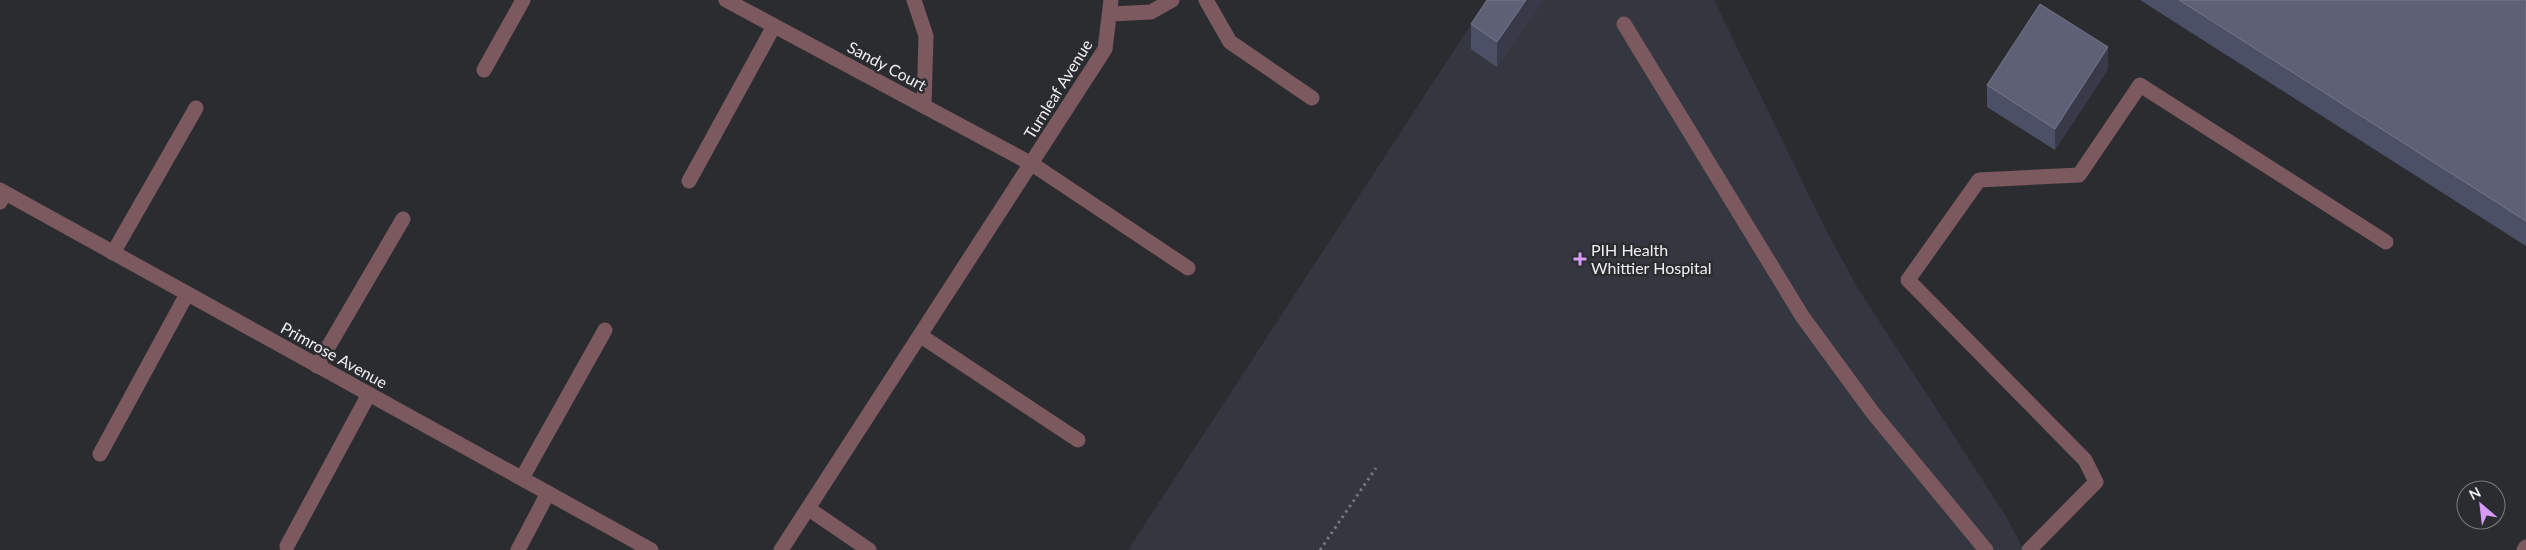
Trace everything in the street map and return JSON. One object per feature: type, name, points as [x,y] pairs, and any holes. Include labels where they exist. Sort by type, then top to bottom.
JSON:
[{"type":"street","points":[[484,70],[523,0]]},
{"type":"street","name":"Sandy Court","points":[[726,0],[1032,164],[1188,268]]},
{"type":"street","points":[[914,0],[926,36],[924,106]]},
{"type":"street","points":[[1111,7],[1151,12],[1172,0]]},
{"type":"street","points":[[1206,0],[1230,42],[1312,98]]},
{"type":"street","name":"Turnleaf Avenue","points":[[781,550],[1105,49],[1111,7]]},
{"type":"street","points":[[1624,24],[1802,316],[1873,413],[1986,550]]},
{"type":"street","points":[[689,181],[774,26]]},
{"type":"street","points":[[2029,550],[2096,482],[2085,460],[1908,280],[1979,180],[2080,175],[2140,85],[2386,242]]},
{"type":"street","points":[[113,253],[196,108]]},
{"type":"street","name":"Primrose Avenue","points":[[2,195],[188,294],[651,550]]},
{"type":"street","points":[[317,366],[403,218]]},
{"type":"street","points":[[100,454],[188,294]]},
{"type":"street","points":[[522,478],[605,330]]},
{"type":"street","points":[[921,336],[1078,440]]},
{"type":"street","points":[[287,546],[369,394]]},
{"type":"street","points":[[518,550],[548,493]]},
{"type":"street","points":[[809,509],[868,550]]},
{"type":"path","points":[[1320,550],[1376,468]]},
{"type":"shaded area","name":"PIH Health Whittier Hospital","points":[[1487,0],[1714,0],[1826,230],[1857,287],[2004,513],[2024,550],[1128,550]]},
{"type":"building","points":[[1487,0],[1526,0],[1497,42],[1471,24]]},
{"type":"building","points":[[2179,0],[2526,0],[2526,221]]},
{"type":"building","points":[[2040,4],[2108,47],[2055,129],[1987,85]]},
{"type":"place","name":"PIH Health Whittier Hospital","points":[[1580,259]]}]
